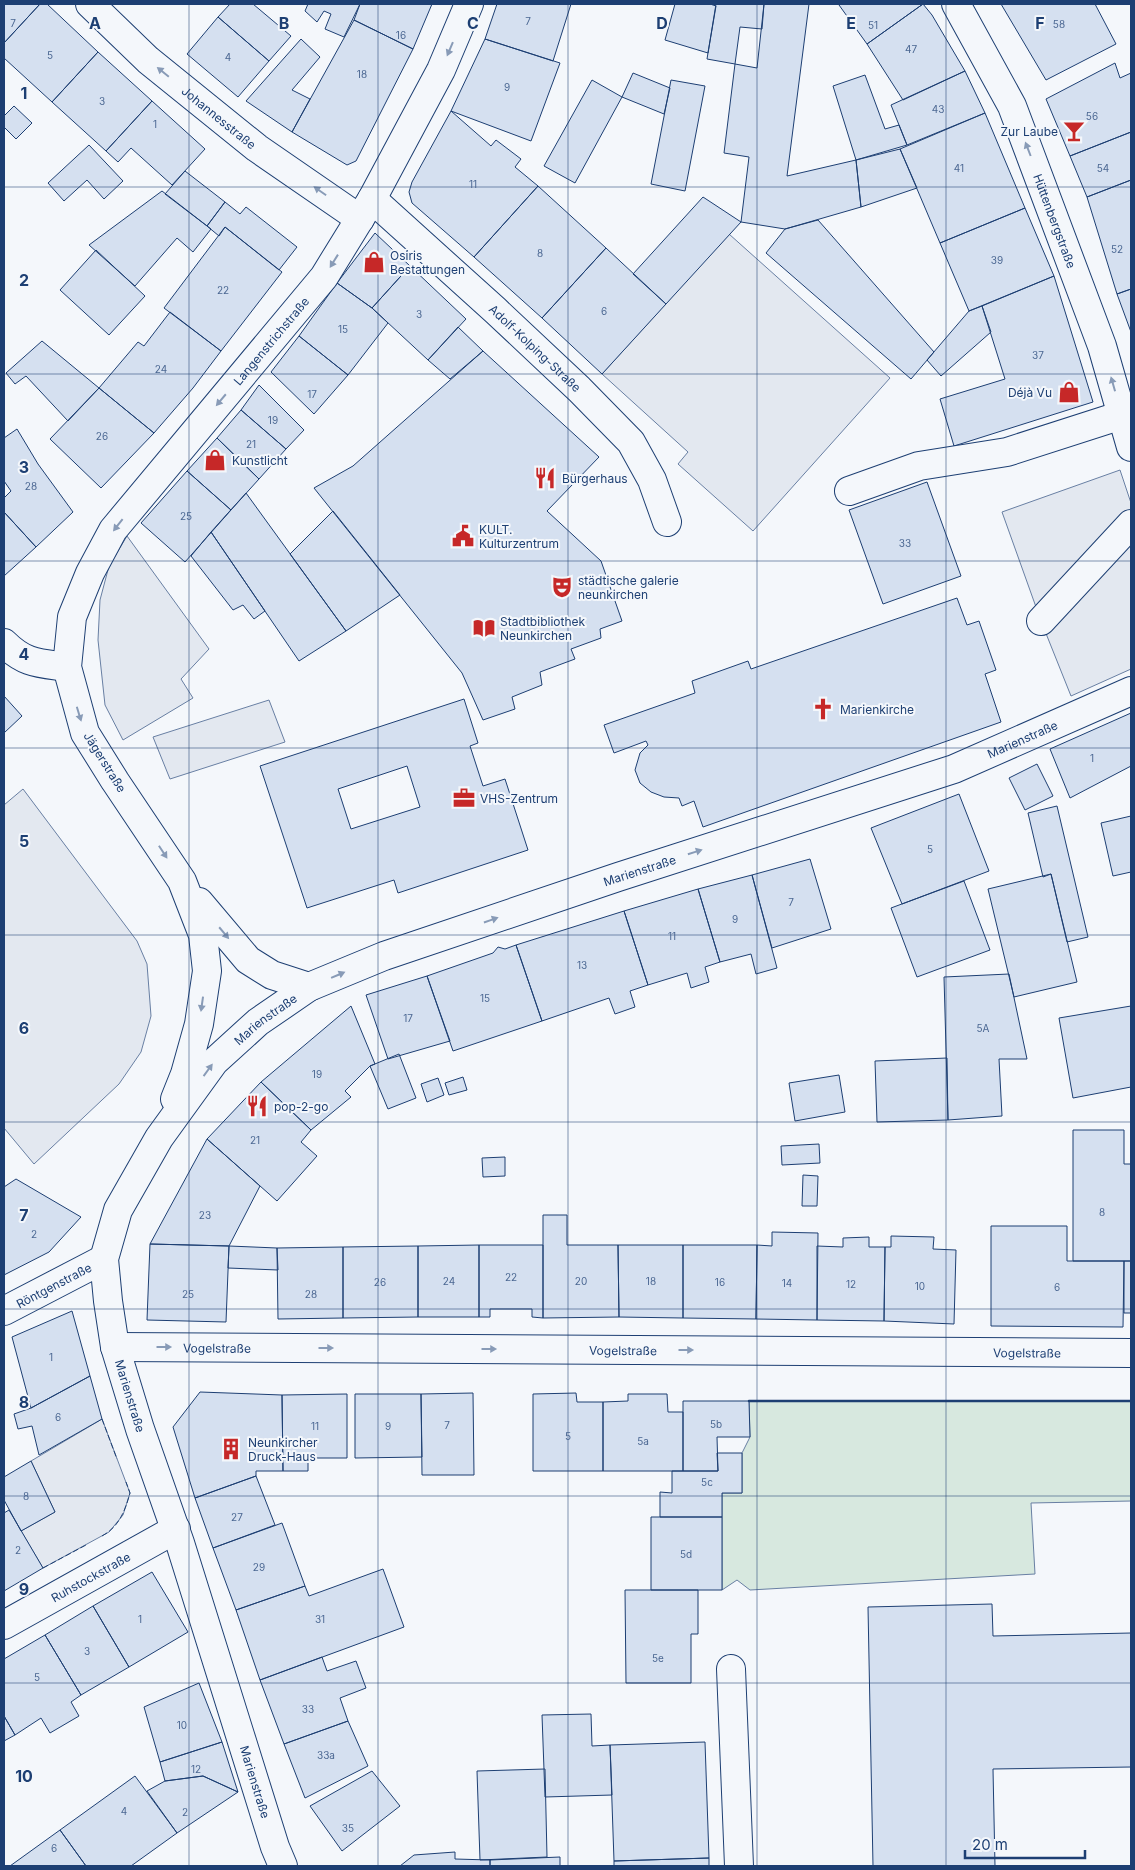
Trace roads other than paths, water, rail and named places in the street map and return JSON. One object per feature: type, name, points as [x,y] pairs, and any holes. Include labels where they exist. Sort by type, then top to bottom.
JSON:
[{"type":"street","name":"Johannesstraße","points":[[90,4],[148,60],[257,148],[366,209]]},
{"type":"street","name":"Langenstrichstraße","points":[[67,667],[72,616],[90,573],[113,530],[324,277],[366,209],[441,70],[469,4]]},
{"type":"street","name":"Hüttenbergstraße","points":[[956,4],[1012,106],[1102,346],[1131,447]]},
{"type":"street","name":"Adolf-Kolping-Straße","points":[[366,209],[495,310],[631,442],[652,480],[667,522]]},
{"type":"street","points":[[849,492],[919,466],[1006,452],[1122,416]]},
{"type":"street","points":[[1041,621],[1131,524]]},
{"type":"street","points":[[4,643],[11,650],[30,662],[67,667]]},
{"type":"street","name":"Jägerstraße","points":[[67,667],[85,733],[114,781],[182,881],[225,935],[248,960],[272,975],[309,987]]},
{"type":"street","name":"Marienstraße","points":[[275,1860],[176,1528],[140,1429],[115,1347],[104,1259],[118,1210],[159,1138],[214,1062],[258,1022],[309,987],[384,956],[618,877],[954,769],[1131,691]]},
{"type":"street","name":"Jägerstraße","points":[[159,1138],[188,1066],[199,1024],[207,971],[203,935],[182,881]]},
{"type":"street","name":"Röntgenstraße","points":[[4,1311],[104,1259]]},
{"type":"street","name":"Vogelstraße","points":[[115,1347],[1131,1353]]},
{"type":"street","name":"Ruhstockstraße","points":[[4,1625],[176,1528]]},
{"type":"street","points":[[731,1669],[739,1866]]},
{"type":"place","name":"Zur Laube","points":[[1074,131]]},
{"type":"place","name":"Osiris Bestattungen","points":[[374,262]]},
{"type":"place","name":"Déjà Vu","points":[[1069,392]]},
{"type":"place","name":"Kunstlicht","points":[[215,460]]},
{"type":"place","name":"Bürgerhaus","points":[[545,478]]},
{"type":"place","name":"KULT. Kulturzentrum","points":[[463,536]]},
{"type":"place","name":"städtische galerie neunkirchen","points":[[562,587]]},
{"type":"place","name":"Stadtbibliothek Neunkirchen","points":[[484,628]]},
{"type":"place","name":"Marienkirche","points":[[823,709]]},
{"type":"place","name":"VHS-Zentrum","points":[[464,798]]},
{"type":"place","name":"pop-2-go","points":[[257,1106]]},
{"type":"place","name":"Neunkircher Druck-Haus","points":[[231,1449]]}]
